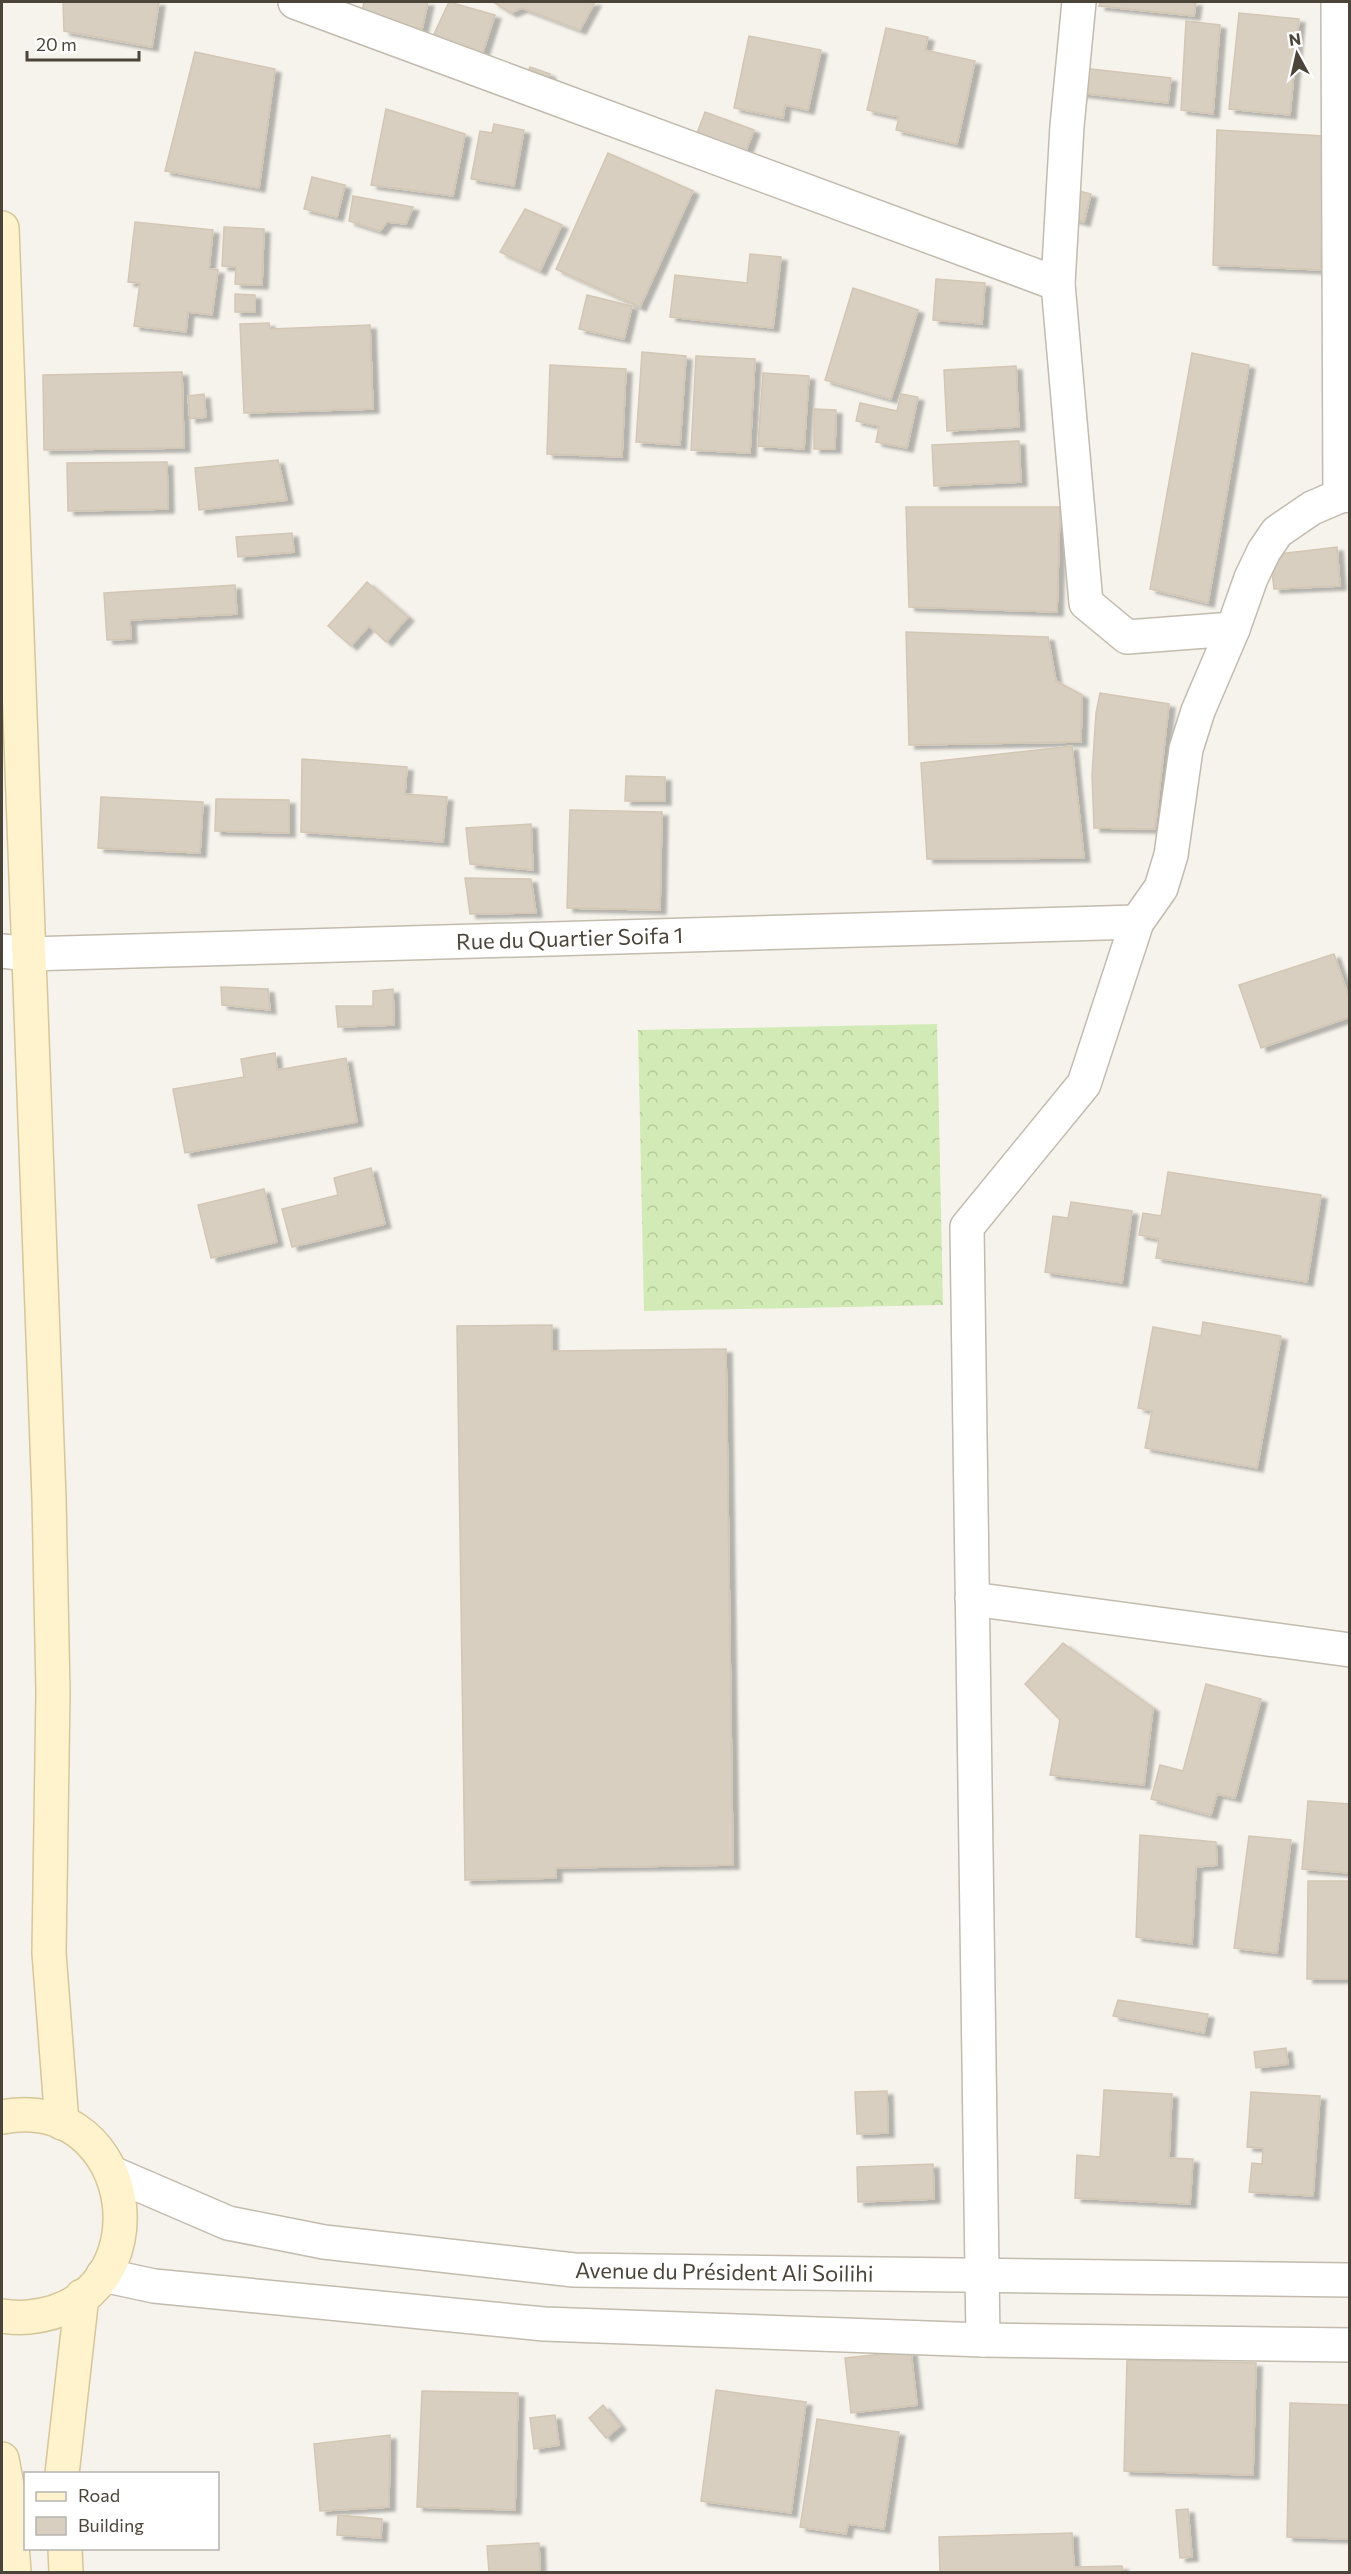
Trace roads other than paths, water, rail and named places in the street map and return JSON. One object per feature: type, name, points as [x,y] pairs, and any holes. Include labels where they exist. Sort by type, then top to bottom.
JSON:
[{"type":"main road","points":[[2,228],[15,952],[49,1498],[52,1692],[49,1953],[62,2123]]},
{"type":"main road","points":[[2,2117],[38,2116],[62,2123],[83,2136],[100,2153],[112,2173],[120,2199],[121,2225],[115,2252],[93,2286],[57,2311],[29,2317],[2,2316]]},
{"type":"main road","points":[[62,2472],[93,2286]]},
{"type":"main road","points":[[2,2459],[8,2491],[14,2572]]},
{"type":"main road","points":[[65,2550],[66,2572]]},
{"type":"street","points":[[294,2],[1058,284]]},
{"type":"street","points":[[1079,2],[1066,126],[1058,284],[1086,603],[1127,637],[1233,629]]},
{"type":"street","points":[[983,2340],[984,2276],[967,1227],[1084,1084],[1137,922],[1161,888],[1171,855],[1186,749],[1198,711],[1264,551],[1277,532],[1312,508],[1345,495],[1338,2]]},
{"type":"street","name":"Rue du Quartier Soifa 1","points":[[15,952],[1137,922]]},
{"type":"street","points":[[972,1599],[1350,1650]]},
{"type":"street","name":"Avenue du Président Ali Soilihi","points":[[112,2173],[228,2223],[324,2242],[574,2270],[1350,2280]]},
{"type":"street","points":[[93,2286],[154,2286],[544,2324],[983,2340],[1350,2345]]}]
